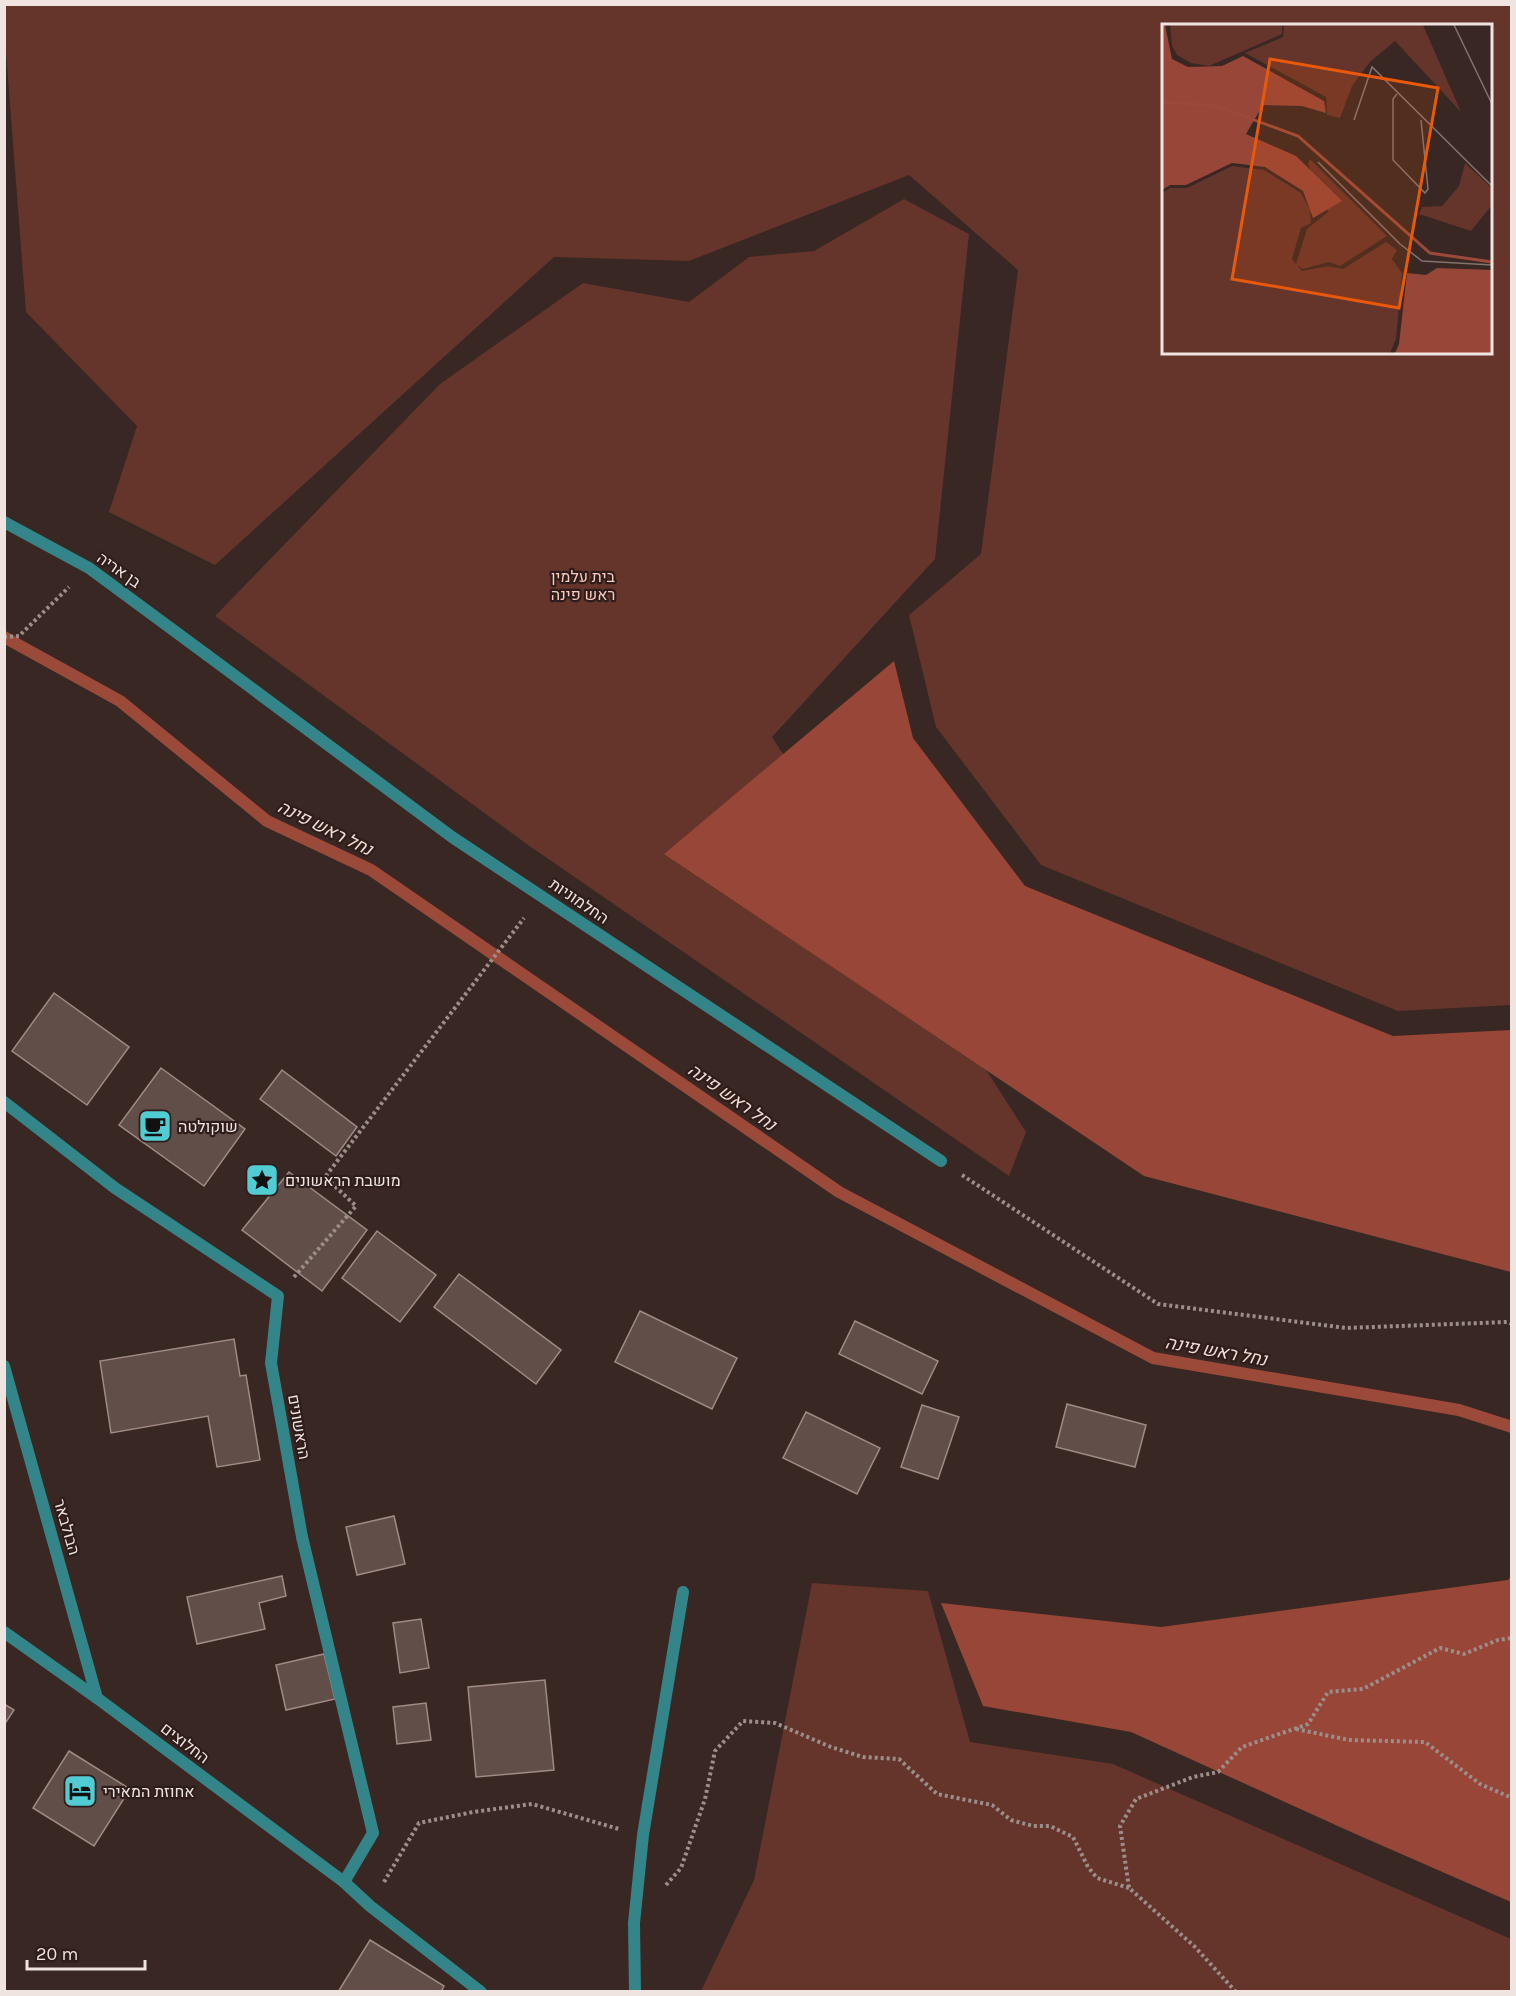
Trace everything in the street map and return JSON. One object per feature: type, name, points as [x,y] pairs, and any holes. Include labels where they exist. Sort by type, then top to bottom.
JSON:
[{"type":"street","name":"בן אריה","points":[[4,522],[89,568],[207,655]]},
{"type":"street","name":"החלמוניות","points":[[207,655],[452,837],[941,1161]]},
{"type":"street","points":[[4,1102],[115,1188],[278,1296]]},
{"type":"street","name":"הראשונים","points":[[278,1296],[272,1363],[302,1537],[373,1833],[344,1882]]},
{"type":"street","name":"הבולבאר","points":[[4,1366],[97,1698]]},
{"type":"street","points":[[635,1992],[634,1923],[643,1835],[683,1592]]},
{"type":"street","name":"החלוצים","points":[[4,1632],[97,1698],[344,1882],[370,1906],[481,1992]]},
{"type":"path","points":[[4,637],[19,636],[89,568]]},
{"type":"path","points":[[278,1296],[356,1206],[325,1177],[541,896]]},
{"type":"path","points":[[941,1161],[1158,1304],[1346,1328],[1507,1322],[1512,1324]]},
{"type":"path","points":[[1129,1888],[1120,1826],[1136,1798],[1193,1777],[1218,1772],[1242,1747],[1308,1724],[1328,1692],[1363,1689],[1440,1648],[1464,1654],[1498,1640],[1512,1638]]},
{"type":"path","points":[[634,1923],[681,1868],[705,1799],[715,1751],[743,1721],[775,1723],[831,1747],[862,1757],[899,1759],[937,1794],[992,1805],[1011,1821],[1033,1826],[1050,1826],[1072,1837],[1096,1878],[1129,1888],[1195,1947],[1236,1992]]},
{"type":"path","points":[[1294,1729],[1349,1740],[1425,1742],[1480,1784],[1512,1798]]},
{"type":"path","points":[[370,1906],[418,1823],[473,1812],[532,1804],[643,1835]]},
{"type":"green space","points":[[4,5],[1511,5],[1511,1005],[1398,1011],[1041,865],[936,727],[909,615],[981,554],[1018,270],[909,175],[689,261],[554,257],[215,565],[109,512],[137,426],[26,312]]},
{"type":"green space","name":"בית עלמין ראש פינה","points":[[904,199],[969,234],[935,559],[772,737],[1026,1132],[1009,1176],[528,845],[215,616],[440,384],[583,283],[689,302],[749,257],[814,251]]},
{"type":"green space","points":[[812,1583],[928,1591],[970,1742],[1113,1764],[1511,1939],[1511,1991],[701,1991],[754,1880]]},
{"type":"shaded area","points":[[894,661],[913,738],[1025,886],[1393,1036],[1511,1030],[1511,1272],[1144,1176],[664,854]]},
{"type":"shaded area","points":[[1511,1576],[1511,1902],[1131,1732],[983,1706],[941,1603],[1161,1627],[1508,1580]]},
{"type":"building","points":[[54,993],[129,1047],[87,1105],[12,1051]]},
{"type":"building","points":[[161,1068],[245,1129],[204,1186],[119,1125]]},
{"type":"building","points":[[282,1070],[357,1127],[336,1156],[260,1099]]},
{"type":"building","points":[[289,1172],[367,1230],[322,1291],[242,1230]]},
{"type":"building","points":[[377,1231],[436,1275],[400,1322],[342,1278]]},
{"type":"building","points":[[459,1274],[561,1350],[536,1384],[434,1307]]},
{"type":"building","points":[[640,1311],[737,1358],[712,1409],[615,1362]]},
{"type":"building","points":[[855,1321],[938,1361],[922,1394],[839,1354]]},
{"type":"building","points":[[234,1339],[240,1376],[246,1375],[260,1460],[217,1467],[208,1416],[111,1433],[100,1361]]},
{"type":"building","points":[[1067,1404],[1146,1425],[1135,1467],[1056,1447]]},
{"type":"building","points":[[922,1405],[959,1417],[938,1479],[901,1467]]},
{"type":"building","points":[[806,1412],[880,1448],[857,1494],[783,1458]]},
{"type":"building","points":[[394,1516],[405,1564],[357,1575],[346,1527]]},
{"type":"building","points":[[282,1576],[286,1596],[259,1603],[265,1629],[197,1644],[187,1597]]},
{"type":"building","points":[[421,1619],[429,1668],[400,1673],[393,1623]]},
{"type":"building","points":[[324,1654],[335,1699],[286,1710],[276,1665]]},
{"type":"building","points":[[545,1680],[554,1770],[476,1777],[468,1687]]},
{"type":"building","points":[[426,1703],[431,1740],[397,1744],[393,1707]]},
{"type":"building","points":[[4,1704],[14,1710],[4,1725]]},
{"type":"building","points":[[69,1751],[130,1789],[94,1846],[33,1808]]},
{"type":"building","points":[[370,1940],[444,1986],[441,1992],[338,1992]]},
{"type":"waterway","name":"נחל ראש פינה","points":[[4,637],[120,701],[267,821],[371,870],[839,1192],[1153,1358],[1459,1410],[1512,1427]]},
{"type":"place","name":"שוקולטה","points":[[155,1126]]},
{"type":"place","name":"מושבת הראשונים","points":[[262,1180]]},
{"type":"place","name":"אחוזת המאירי","points":[[80,1791]]}]
